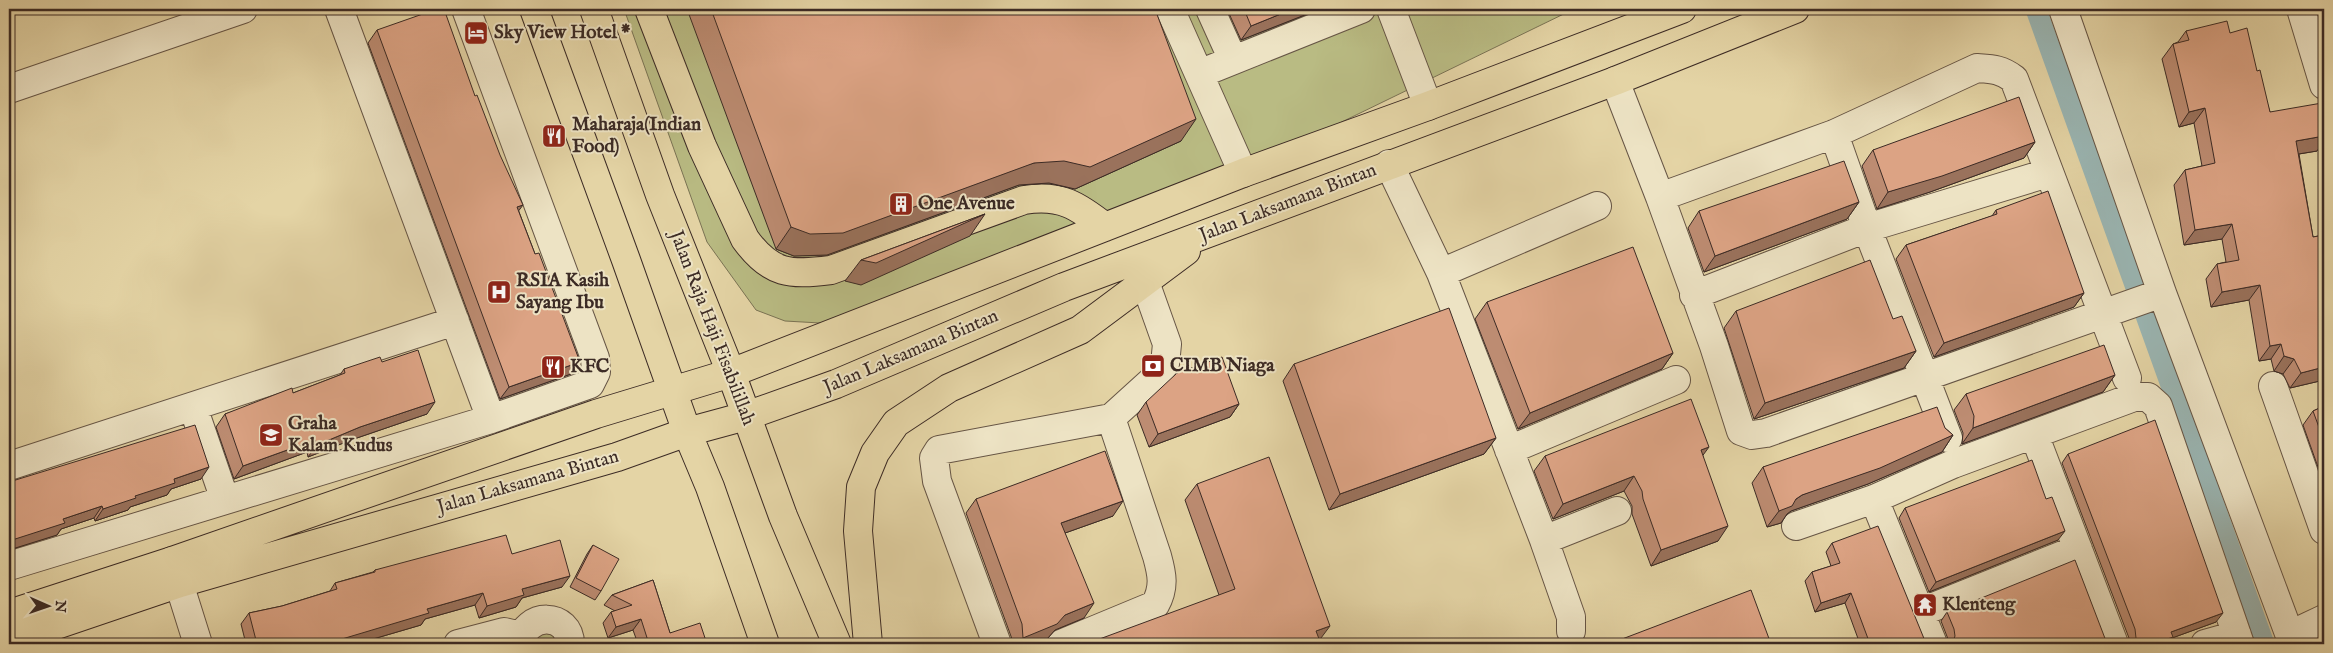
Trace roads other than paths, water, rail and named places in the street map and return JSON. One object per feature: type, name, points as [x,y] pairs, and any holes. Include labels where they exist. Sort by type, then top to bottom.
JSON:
[{"type":"main road","points":[[534,9],[686,432],[710,487],[765,644]]},
{"type":"main road","name":"Jalan Raja Haji Fisabilillah","points":[[594,9],[660,194],[731,373],[783,516],[837,644]]},
{"type":"main road","points":[[649,9],[702,146],[745,239],[755,253],[783,272],[802,274],[830,270],[1024,200],[1042,197],[1080,207],[1105,227]]},
{"type":"main road","name":"Jalan Laksamana Bintan","points":[[9,641],[176,572],[672,389],[731,373],[1244,173],[1428,106],[1639,17],[1682,9]]},
{"type":"main road","name":"Jalan Laksamana Bintan","points":[[9,614],[617,457],[686,432],[746,416],[836,384],[1064,287],[1615,81],[1795,9]]},
{"type":"main road","points":[[868,644],[858,531],[861,487],[875,453],[896,423],[949,388],[1080,330],[1211,233]]},
{"type":"street","points":[[9,89],[175,20],[243,9]]},
{"type":"street","points":[[339,9],[491,419]]},
{"type":"street","points":[[9,566],[491,419],[585,387],[593,380],[596,365],[466,9]]},
{"type":"street","points":[[1170,9],[1244,173]]},
{"type":"street","points":[[1210,9],[1234,60]]},
{"type":"street","points":[[1199,74],[1361,9]]},
{"type":"street","points":[[1391,9],[1428,106]]},
{"type":"street","points":[[2063,9],[2158,295],[2291,640],[2324,620]]},
{"type":"street","points":[[2300,9],[2324,85]]},
{"type":"street","points":[[1660,197],[1834,134],[1977,68],[1997,69],[2014,79],[2048,173],[2111,310],[2127,378]]},
{"type":"street","points":[[1615,81],[1660,197],[1714,346],[1741,430],[1752,435],[1766,433],[2158,295]]},
{"type":"street","points":[[1834,134],[1867,228],[1948,438]]},
{"type":"street","points":[[1389,164],[1441,273],[1544,540],[1571,617],[1571,631]]},
{"type":"street","points":[[1694,295],[1867,228],[2048,173]]},
{"type":"street","points":[[1441,273],[1597,206]]},
{"type":"street","points":[[997,644],[942,497],[933,467],[934,458],[939,450],[1111,418],[1154,379],[1165,364],[1167,344],[1145,282]]},
{"type":"street","points":[[9,466],[455,321]]},
{"type":"street","points":[[1509,450],[1676,380]]},
{"type":"street","points":[[2273,386],[2324,530]]},
{"type":"street","points":[[1796,526],[1874,499],[1953,464],[2134,396],[2148,397],[2158,406],[2238,640],[2206,644]]},
{"type":"street","points":[[193,407],[224,500]]},
{"type":"street","points":[[1061,644],[1156,605],[1161,594],[1163,576],[1111,418]]},
{"type":"street","points":[[2034,434],[2114,644]]},
{"type":"street","points":[[1874,499],[1933,644]]},
{"type":"street","points":[[1544,540],[1617,511]]},
{"type":"street","points":[[1921,612],[2078,549]]},
{"type":"street","points":[[176,572],[198,644]]},
{"type":"street","points":[[458,644],[504,632],[521,640],[531,624],[547,619],[562,625],[567,632],[570,644]]},
{"type":"waterway","points":[[2037,12],[2264,644]]},
{"type":"place","name":"Sky View Hotel *","points":[[476,33]]},
{"type":"place","name":"Maharaja(Indian Food)","points":[[554,136]]},
{"type":"place","name":"One Avenue","points":[[901,204]]},
{"type":"place","name":"RSIA Kasih Sayang Ibu","points":[[499,292]]},
{"type":"place","name":"CIMB Niaga","points":[[1153,366]]},
{"type":"place","name":"KFC","points":[[553,367]]},
{"type":"place","name":"Graha Kalam Kudus","points":[[271,435]]},
{"type":"place","name":"Klenteng","points":[[1925,605]]}]
